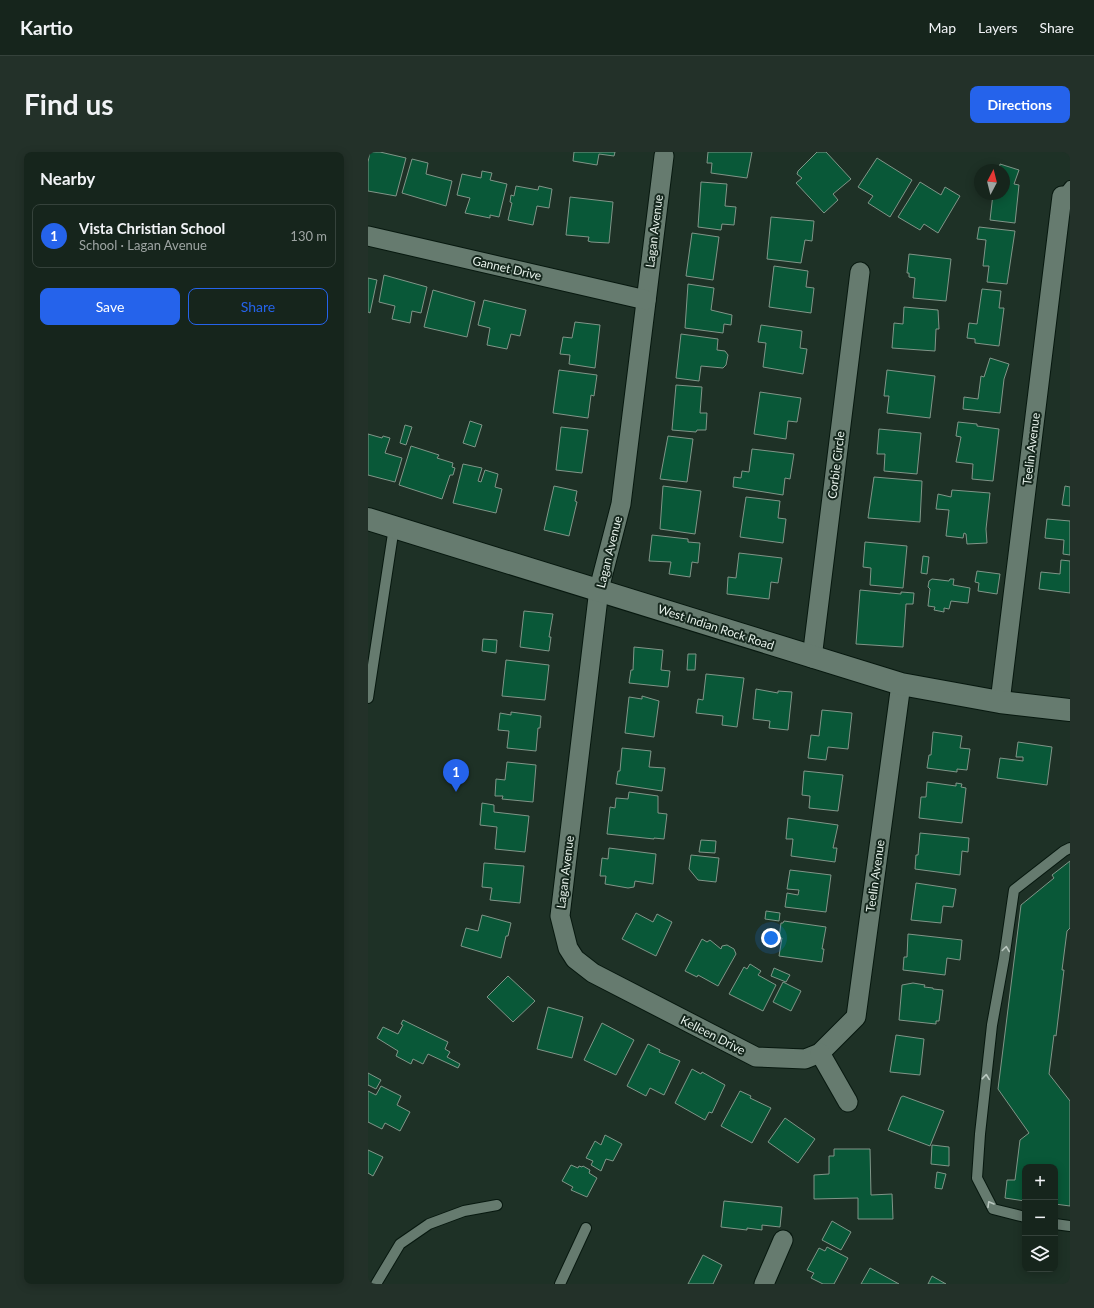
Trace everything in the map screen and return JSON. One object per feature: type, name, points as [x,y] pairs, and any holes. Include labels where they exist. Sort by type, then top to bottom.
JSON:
[{"type":"street","name":"Lagan Avenue","points":[[568,948],[560,916],[598,589],[621,504],[664,156]]},
{"type":"street","name":"Teelin Avenue","points":[[1000,702],[1066,191]]},
{"type":"street","name":"Gannet Drive","points":[[368,236],[646,300]]},
{"type":"street","name":"Corbie Circle","points":[[812,658],[860,272]]},
{"type":"street","name":"West Indian Rock Road","points":[[368,519],[598,589],[812,658],[901,684],[1000,702],[1070,710]]},
{"type":"street","name":"Teelin Avenue","points":[[820,1053],[856,1017],[901,684]]},
{"type":"street","name":"Kelleen Drive","points":[[568,948],[575,959],[593,973],[756,1057],[805,1059],[820,1053]]},
{"type":"street","points":[[820,1053],[848,1102]]},
{"type":"street","points":[[764,1284],[783,1240]]},
{"type":"lane","points":[[368,698],[394,527]]},
{"type":"lane","points":[[1022,1216],[993,1209],[978,1178],[980,1134],[992,1025],[1004,959],[1014,890],[1070,848]]},
{"type":"lane","points":[[376,1284],[400,1244],[429,1224],[464,1211],[497,1205]]},
{"type":"lane","points":[[1058,1224],[1070,1226]]},
{"type":"lane","points":[[560,1284],[586,1228]]},
{"type":"building","points":[[370,152],[380,152],[406,158],[396,196],[368,191],[368,162]]},
{"type":"building","points":[[574,152],[615,152],[614,156],[599,154],[597,165],[573,161]]},
{"type":"building","points":[[708,152],[752,152],[747,178],[711,173],[712,163],[707,163]]},
{"type":"building","points":[[817,152],[826,152],[851,179],[833,194],[838,200],[824,213],[796,183],[802,178],[797,174],[798,171]]},
{"type":"building","points":[[877,158],[912,180],[890,217],[868,203],[873,196],[858,187]]},
{"type":"building","points":[[412,159],[428,163],[426,174],[452,181],[446,206],[402,193]]},
{"type":"building","points":[[1010,167],[1019,170],[1014,184],[1019,185],[1015,223],[990,220],[992,200],[1010,200]]},
{"type":"building","points":[[482,171],[492,173],[490,180],[507,184],[499,217],[490,215],[490,218],[465,213],[470,198],[457,195],[462,174],[481,178]]},
{"type":"building","points":[[701,182],[727,184],[725,206],[736,207],[734,225],[722,224],[721,230],[698,227]]},
{"type":"building","points":[[920,182],[941,195],[945,187],[960,196],[938,233],[924,224],[920,230],[898,217]]},
{"type":"building","points":[[516,186],[538,190],[539,186],[552,189],[549,208],[537,206],[533,225],[508,220],[512,203],[510,202],[511,195],[514,196]]},
{"type":"building","points":[[570,197],[613,202],[609,243],[591,242],[588,241],[589,237],[566,235]]},
{"type":"building","points":[[771,217],[814,221],[812,241],[805,240],[801,263],[767,259]]},
{"type":"building","points":[[979,227],[1015,231],[1007,284],[987,282],[989,266],[983,266],[986,240],[977,239]]},
{"type":"building","points":[[692,233],[719,237],[713,280],[686,276]]},
{"type":"building","points":[[909,254],[951,259],[946,301],[913,298],[915,278],[909,277],[909,273],[907,273]]},
{"type":"building","points":[[774,266],[808,271],[806,287],[814,288],[811,313],[769,307]]},
{"type":"building","points":[[384,275],[427,287],[421,313],[412,311],[410,323],[392,319],[395,306],[379,302]]},
{"type":"building","points":[[368,278],[377,280],[370,313],[368,312]]},
{"type":"building","points":[[688,284],[714,288],[711,310],[732,315],[731,325],[724,324],[723,333],[685,328]]},
{"type":"building","points":[[982,289],[1001,291],[999,308],[1004,308],[999,346],[975,343],[975,339],[967,338],[969,323],[977,324]]},
{"type":"building","points":[[433,290],[475,302],[467,337],[424,327]]},
{"type":"building","points":[[484,300],[526,310],[520,336],[511,334],[507,349],[487,345],[490,328],[478,325]]},
{"type":"building","points":[[904,307],[938,310],[939,329],[936,329],[935,351],[892,348],[894,323],[903,324]]},
{"type":"building","points":[[575,322],[600,325],[595,368],[569,364],[570,355],[560,354],[563,337],[572,338]]},
{"type":"building","points":[[761,325],[802,331],[800,348],[807,349],[803,374],[763,367],[766,343],[758,342]]},
{"type":"building","points":[[681,334],[718,339],[717,350],[725,351],[728,355],[726,365],[723,368],[701,366],[699,381],[676,378]]},
{"type":"building","points":[[990,358],[1009,364],[1004,379],[1000,413],[963,409],[964,397],[978,399],[981,376],[984,377]]},
{"type":"building","points":[[559,370],[597,375],[594,396],[591,395],[588,418],[553,413]]},
{"type":"building","points":[[887,370],[935,376],[930,418],[887,413],[889,396],[884,396]]},
{"type":"building","points":[[676,385],[702,387],[700,413],[707,413],[706,430],[697,430],[696,432],[672,430]]},
{"type":"building","points":[[760,392],[801,398],[797,422],[788,421],[786,439],[754,434]]},
{"type":"building","points":[[470,421],[482,425],[475,447],[463,443]]},
{"type":"building","points":[[958,422],[977,424],[977,426],[999,429],[993,481],[972,479],[973,464],[956,462],[961,437],[956,436]]},
{"type":"building","points":[[405,425],[412,427],[406,445],[400,443]]},
{"type":"building","points":[[561,427],[588,430],[582,473],[556,470]]},
{"type":"building","points":[[879,429],[921,433],[917,474],[884,471],[885,454],[877,454]]},
{"type":"building","points":[[368,434],[382,438],[383,436],[390,438],[385,453],[402,458],[395,482],[368,475]]},
{"type":"building","points":[[668,436],[693,439],[687,482],[660,479]]},
{"type":"building","points":[[411,446],[439,455],[437,458],[453,463],[452,467],[455,468],[453,475],[450,475],[442,499],[399,485]]},
{"type":"building","points":[[752,449],[794,454],[790,479],[785,478],[783,495],[733,487],[734,477],[741,478],[742,471],[749,472]]},
{"type":"building","points":[[463,464],[482,468],[478,481],[481,482],[485,470],[498,474],[495,487],[502,489],[496,513],[453,503]]},
{"type":"building","points":[[874,477],[922,481],[920,522],[868,518]]},
{"type":"building","points":[[554,486],[577,491],[575,501],[577,502],[569,536],[544,530]]},
{"type":"building","points":[[663,486],[701,491],[695,534],[660,529]]},
{"type":"building","points":[[1065,486],[1070,487],[1070,506],[1062,505]]},
{"type":"building","points":[[952,490],[990,493],[986,529],[987,543],[967,544],[966,534],[964,533],[963,538],[946,536],[949,510],[936,509],[938,494],[951,497]]},
{"type":"building","points":[[746,497],[780,501],[778,518],[786,519],[783,543],[740,537]]},
{"type":"building","points":[[1047,519],[1070,521],[1070,555],[1063,554],[1064,540],[1045,538]]},
{"type":"building","points":[[652,535],[688,539],[688,542],[700,543],[698,563],[692,562],[690,577],[669,574],[671,562],[649,561]]},
{"type":"building","points":[[865,542],[907,546],[903,588],[870,585],[871,568],[863,567]]},
{"type":"building","points":[[739,553],[782,558],[778,583],[771,582],[769,599],[727,594],[728,577],[736,578]]},
{"type":"building","points":[[923,556],[929,557],[927,574],[921,573]]},
{"type":"building","points":[[1061,560],[1070,561],[1070,593],[1039,589],[1041,572],[1060,574]]},
{"type":"building","points":[[977,571],[1000,574],[997,594],[978,591],[979,583],[975,582]]},
{"type":"building","points":[[932,579],[949,581],[950,579],[954,579],[953,585],[970,588],[968,603],[951,601],[949,609],[944,608],[944,612],[934,610],[935,607],[928,606],[930,589],[928,587],[929,581]]},
{"type":"building","points":[[860,590],[901,594],[901,592],[914,593],[913,604],[906,604],[903,647],[856,644]]},
{"type":"building","points":[[524,611],[553,614],[549,637],[551,637],[549,651],[520,647]]},
{"type":"building","points":[[483,639],[497,640],[496,653],[482,651]]},
{"type":"building","points":[[634,647],[663,650],[661,670],[670,671],[668,687],[629,683],[631,670],[633,670]]},
{"type":"building","points":[[688,654],[696,654],[695,670],[687,670]]},
{"type":"building","points":[[506,660],[549,665],[545,700],[502,696]]},
{"type":"building","points":[[706,674],[744,678],[737,727],[722,725],[723,716],[696,713],[698,699],[703,700]]},
{"type":"building","points":[[756,689],[778,693],[778,691],[792,692],[788,730],[769,728],[770,721],[753,719]]},
{"type":"building","points":[[642,696],[659,701],[654,737],[625,733],[629,697],[642,699]]},
{"type":"building","points":[[822,710],[852,713],[848,749],[828,747],[826,760],[808,758],[811,735],[819,736]]},
{"type":"building","points":[[511,712],[541,716],[540,728],[538,728],[536,751],[507,748],[509,731],[498,730],[500,713],[511,715]]},
{"type":"building","points":[[933,732],[962,736],[960,748],[970,749],[967,770],[957,769],[957,772],[927,768],[929,755],[931,755]]},
{"type":"building","points":[[1018,742],[1052,747],[1047,785],[997,778],[1000,758],[1023,761],[1023,757],[1016,757]]},
{"type":"building","points":[[622,748],[651,751],[649,767],[665,768],[662,791],[616,784],[618,771],[620,771]]},
{"type":"building","points":[[507,762],[536,765],[533,802],[502,799],[503,796],[495,796],[496,779],[505,780]]},
{"type":"building","points":[[804,771],[843,775],[838,811],[809,808],[810,796],[802,795]]},
{"type":"building","points":[[927,782],[956,786],[956,783],[962,784],[961,787],[966,788],[962,823],[919,818],[921,797],[926,797]]},
{"type":"building","points":[[629,792],[658,796],[658,813],[667,814],[664,839],[607,834],[610,807],[615,808],[616,798],[628,799]]},
{"type":"building","points":[[482,803],[494,805],[494,812],[529,816],[525,852],[495,849],[497,827],[480,825]]},
{"type":"building","points":[[788,818],[838,825],[833,848],[837,848],[835,862],[791,856],[793,839],[786,839]]},
{"type":"building","points":[[920,833],[969,838],[968,852],[962,851],[960,875],[915,869]]},
{"type":"building","points":[[701,840],[716,841],[715,853],[699,852]]},
{"type":"building","points":[[609,848],[656,854],[653,884],[635,881],[634,887],[628,888],[605,884],[606,876],[600,876],[602,858],[608,859]]},
{"type":"building","points":[[691,855],[719,858],[716,882],[698,880],[689,869]]},
{"type":"building","points":[[1070,861],[1070,928],[1067,931],[1056,1036],[1054,1035],[1049,1074],[1070,1101],[1070,1206],[1058,1204],[1058,1164],[1022,1164],[1022,1201],[1005,1198],[1007,1180],[1015,1180],[1020,1140],[1029,1133],[998,1089],[1021,905],[1054,878],[1052,875]]},
{"type":"building","points":[[484,863],[524,866],[520,903],[490,900],[492,888],[482,887]]},
{"type":"building","points":[[790,870],[831,875],[826,912],[785,907],[787,893],[798,895],[799,890],[787,889]]},
{"type":"building","points":[[916,883],[956,889],[953,907],[943,906],[941,923],[911,920]]},
{"type":"building","points":[[766,911],[780,913],[779,921],[765,919]]},
{"type":"building","points":[[636,913],[653,922],[657,914],[672,922],[656,956],[622,939]]},
{"type":"building","points":[[482,915],[511,923],[508,936],[506,936],[501,958],[461,946],[466,928],[478,931]]},
{"type":"building","points":[[784,921],[826,927],[822,949],[824,949],[822,962],[779,956],[782,938],[779,938],[781,923]]},
{"type":"building","points":[[908,934],[962,940],[960,960],[947,958],[945,975],[903,970],[904,957],[907,957]]},
{"type":"building","points":[[702,939],[707,942],[710,940],[721,949],[722,946],[727,945],[734,949],[736,954],[718,986],[698,975],[697,977],[685,971]]},
{"type":"building","points":[[750,964],[761,971],[758,975],[776,985],[763,1011],[729,994],[744,967],[747,969]]},
{"type":"building","points":[[774,968],[790,975],[786,982],[771,976]]},
{"type":"building","points":[[508,976],[535,1001],[513,1022],[487,997]]},
{"type":"building","points":[[783,982],[801,991],[791,1011],[773,1002]]},
{"type":"building","points":[[913,983],[925,985],[924,987],[943,990],[939,1021],[936,1021],[936,1024],[899,1020],[902,985]]},
{"type":"building","points":[[548,1007],[583,1017],[572,1058],[537,1049]]},
{"type":"building","points":[[403,1020],[448,1042],[445,1049],[450,1052],[447,1057],[460,1064],[458,1068],[428,1054],[423,1064],[413,1059],[411,1064],[396,1056],[398,1051],[377,1038],[383,1027],[398,1034],[403,1025],[401,1024]]},
{"type":"building","points":[[602,1023],[634,1040],[616,1075],[584,1060]]},
{"type":"building","points":[[896,1035],[924,1039],[920,1075],[890,1072]]},
{"type":"building","points":[[648,1044],[660,1050],[659,1052],[680,1061],[664,1095],[650,1088],[646,1096],[627,1086]]},
{"type":"building","points":[[692,1069],[701,1074],[702,1072],[725,1085],[712,1113],[709,1112],[705,1120],[675,1103]]},
{"type":"building","points":[[368,1073],[381,1080],[376,1089],[368,1085]]},
{"type":"building","points":[[381,1086],[401,1096],[397,1105],[410,1112],[400,1131],[385,1123],[382,1129],[368,1122],[368,1091],[376,1095]]},
{"type":"building","points":[[740,1091],[751,1096],[750,1098],[771,1108],[752,1143],[721,1126]]},
{"type":"building","points":[[903,1096],[944,1111],[930,1146],[888,1130],[901,1097]]},
{"type":"building","points":[[785,1118],[815,1139],[798,1163],[768,1142]]},
{"type":"building","points":[[605,1135],[622,1144],[613,1161],[606,1159],[601,1171],[591,1165],[593,1161],[586,1158],[595,1141],[601,1145]]},
{"type":"building","points":[[932,1145],[949,1147],[949,1166],[931,1164]]},
{"type":"building","points":[[834,1149],[870,1149],[871,1195],[892,1194],[893,1219],[858,1219],[858,1198],[814,1199],[814,1175],[829,1174],[829,1156],[834,1156]]},
{"type":"building","points":[[368,1150],[383,1157],[373,1176],[368,1173]]},
{"type":"building","points":[[571,1165],[578,1168],[579,1166],[583,1166],[590,1170],[589,1173],[597,1178],[587,1197],[571,1190],[573,1187],[562,1181]]},
{"type":"building","points":[[937,1172],[946,1174],[942,1189],[935,1188]]},
{"type":"building","points":[[724,1201],[782,1207],[780,1227],[762,1225],[762,1230],[747,1228],[747,1230],[721,1227]]},
{"type":"building","points":[[832,1221],[851,1232],[841,1250],[822,1240]]},
{"type":"building","points":[[827,1247],[848,1258],[834,1284],[823,1284],[811,1278],[814,1273],[807,1270],[819,1248],[825,1251]]},
{"type":"building","points":[[703,1255],[722,1265],[713,1284],[688,1284]]},
{"type":"building","points":[[870,1268],[899,1284],[861,1284]]},
{"type":"building","points":[[932,1276],[946,1284],[928,1284]]},
{"type":"place","name":"Vista Christian School","points":[[456,792]]}]
